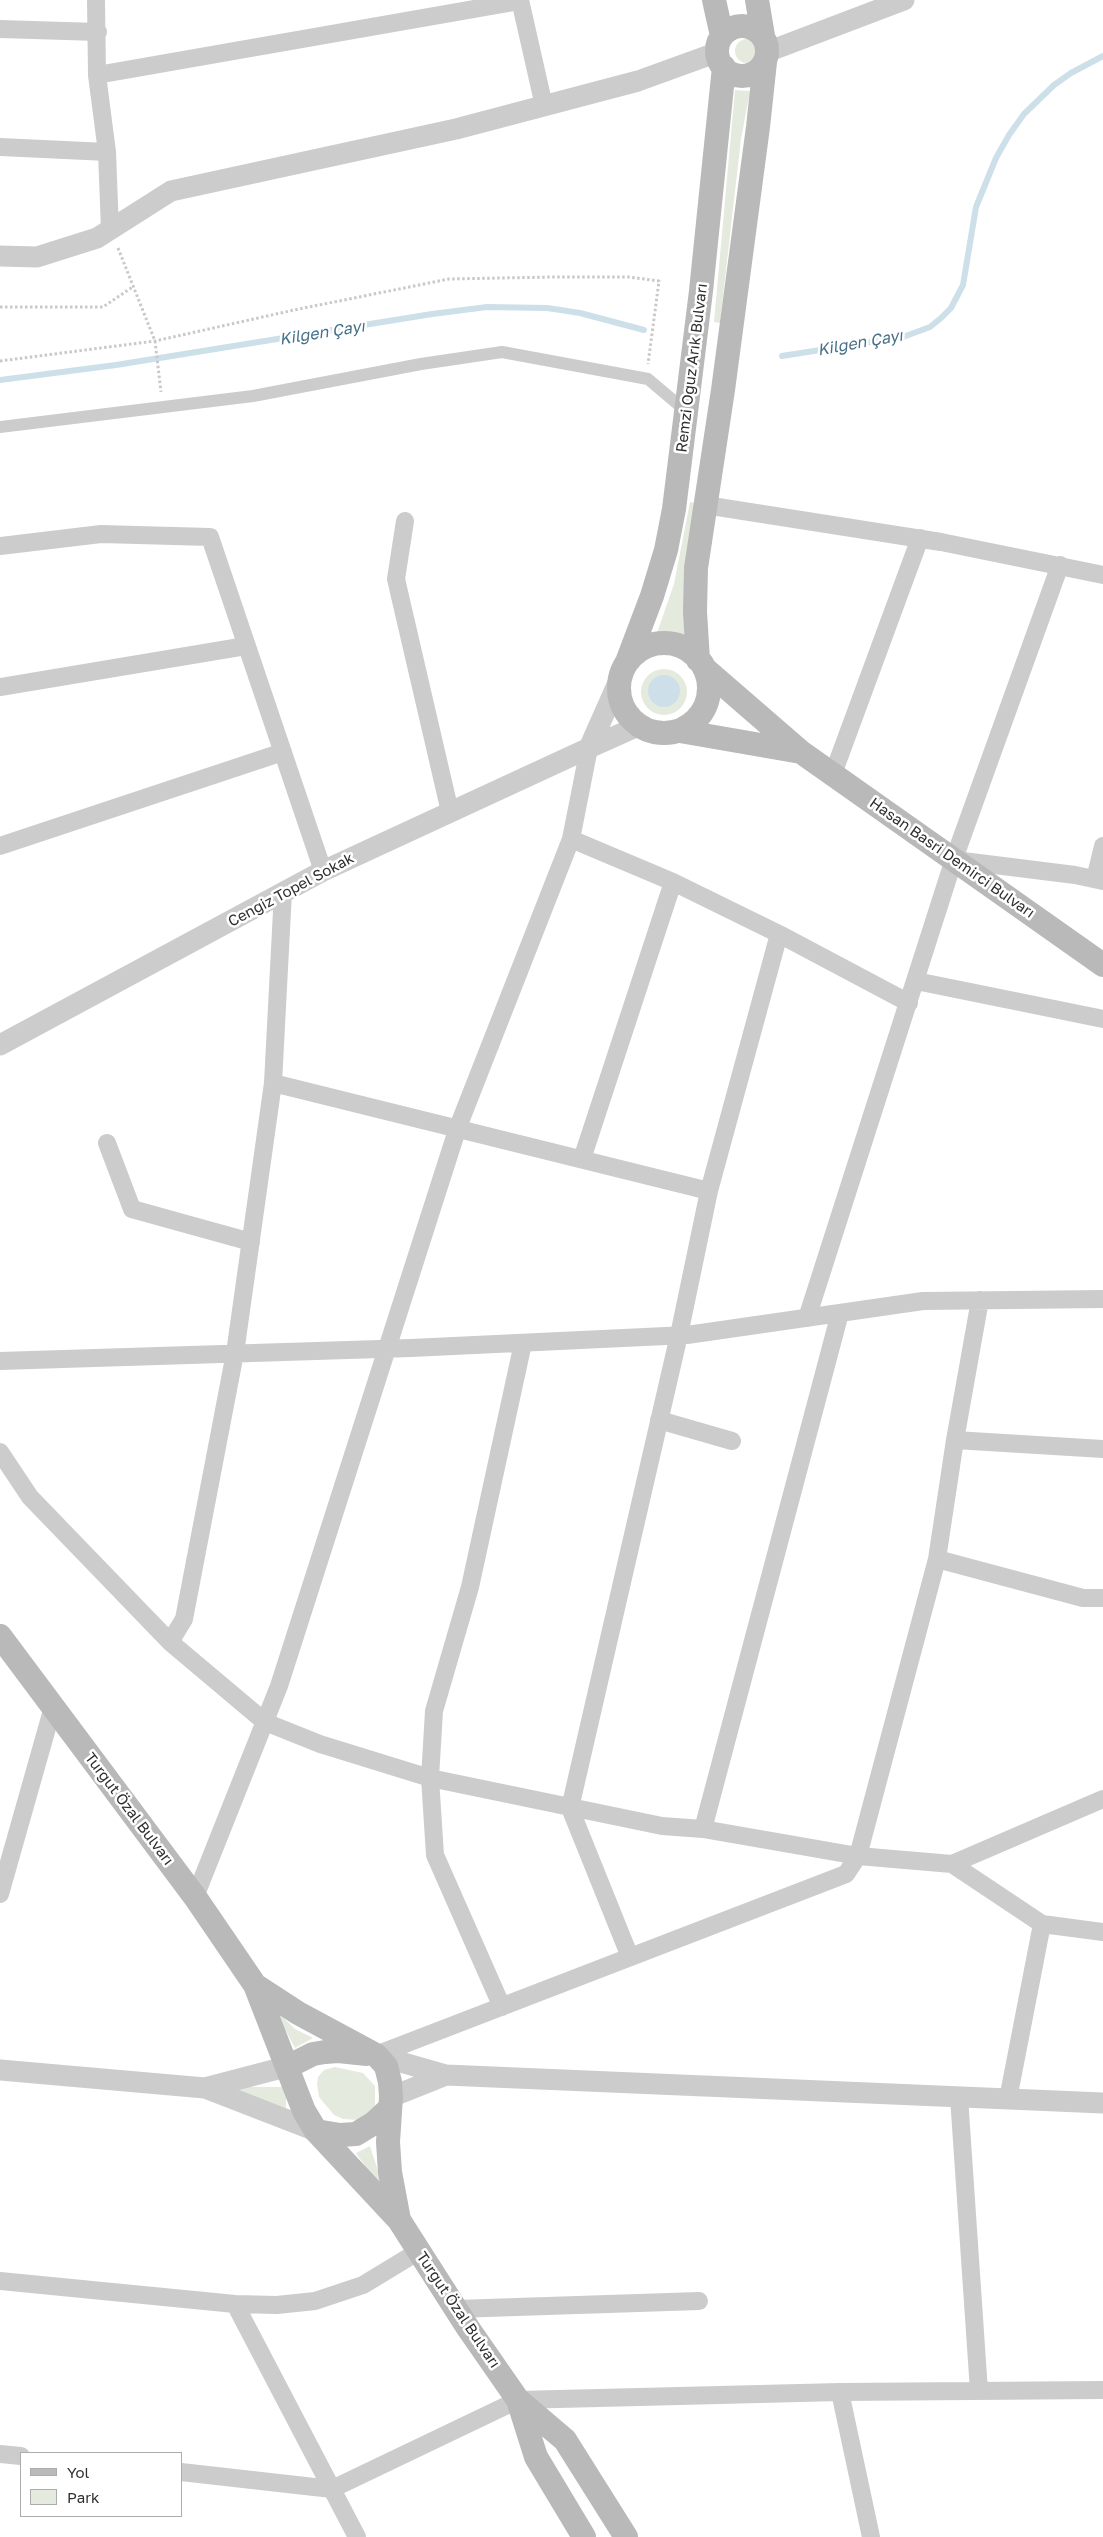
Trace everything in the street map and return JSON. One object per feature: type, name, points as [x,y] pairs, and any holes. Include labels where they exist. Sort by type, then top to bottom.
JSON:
[{"type":"main road","name":"Remzi Oğuz Arık Bulvarı","points":[[638,726],[628,716],[621,703],[619,691],[624,669],[652,596],[666,550],[674,509],[687,412],[721,52],[714,0]]},
{"type":"main road","name":"Remzi Oğuz Arık Bulvarı","points":[[680,730],[693,723],[702,711],[708,697],[708,682],[701,664],[696,582],[758,127],[765,50],[757,0]]},
{"type":"main road","points":[[743,26],[750,27],[765,50],[754,73],[746,76],[738,76],[721,52],[735,27],[743,26]]},
{"type":"main road","points":[[624,669],[637,652],[649,646],[662,643],[676,645],[688,650],[701,664]]},
{"type":"main road","name":"Hasan Basri Demirci Bulvarı","points":[[701,664],[802,752],[1103,965]]},
{"type":"main road","points":[[638,726],[651,732],[665,733],[680,730]]},
{"type":"main road","name":"Hasan Basri Demirci Bulvarı","points":[[680,730],[802,752]]},
{"type":"main road","name":"Turgut Özal Bulvarı","points":[[0,1636],[195,1897],[255,1985],[304,2111],[316,2131],[399,2220],[456,2309],[518,2400],[565,2440],[626,2537]]},
{"type":"main road","name":"Turgut Özal Bulvarı","points":[[255,1985],[298,2013],[376,2055],[386,2066],[390,2082],[388,2142],[390,2172],[399,2220]]},
{"type":"main road","points":[[288,2066],[313,2054],[338,2050],[376,2055]]},
{"type":"main road","points":[[316,2131],[340,2135],[356,2134],[374,2123],[390,2102]]},
{"type":"main road","name":"Turgut Özal Bulvarı","points":[[518,2400],[536,2457],[584,2537]]},
{"type":"street","points":[[96,0],[98,32],[97,74],[107,152],[110,230]]},
{"type":"street","points":[[765,50],[904,0]]},
{"type":"street","points":[[97,74],[520,1],[544,106]]},
{"type":"street","points":[[0,29],[98,32]]},
{"type":"street","points":[[0,256],[37,257],[97,238],[171,191],[456,129],[638,81],[721,52]]},
{"type":"street","points":[[0,147],[107,152]]},
{"type":"street","points":[[0,427],[253,396],[421,364],[502,352],[648,379],[687,412]]},
{"type":"street","points":[[706,505],[920,538],[1103,575]]},
{"type":"street","points":[[405,521],[396,579],[450,812]]},
{"type":"street","points":[[0,546],[101,534],[210,537],[323,871]]},
{"type":"street","points":[[833,774],[920,538]]},
{"type":"street","points":[[807,1318],[954,859],[1060,565]]},
{"type":"street","points":[[0,687],[246,646]]},
{"type":"street","points":[[195,1897],[279,1686],[458,1127],[571,839],[589,748],[624,669]]},
{"type":"street","name":"Cengiz Topel Sokak","points":[[0,1045],[323,871],[638,726]]},
{"type":"street","points":[[0,846],[282,752]]},
{"type":"street","points":[[571,839],[673,882],[779,934],[909,1003]]},
{"type":"street","points":[[954,859],[1099,880],[1103,846]]},
{"type":"street","points":[[582,1159],[673,882]]},
{"type":"street","points":[[170,1642],[184,1619],[235,1353],[272,1083],[284,892]]},
{"type":"street","points":[[630,1957],[570,1808],[660,1420],[709,1191],[779,934]]},
{"type":"street","points":[[916,981],[1103,1019]]},
{"type":"street","points":[[272,1083],[458,1127],[709,1191]]},
{"type":"street","points":[[107,1143],[132,1209],[251,1242]]},
{"type":"street","points":[[0,1360],[387,1349],[679,1335],[923,1301],[1103,1299]]},
{"type":"street","points":[[376,2055],[846,1874],[858,1856],[937,1559],[954,1440],[980,1300]]},
{"type":"street","points":[[703,1829],[840,1313]]},
{"type":"street","points":[[502,2007],[435,1855],[430,1778],[434,1710],[470,1588],[523,1343]]},
{"type":"street","points":[[660,1420],[732,1441]]},
{"type":"street","points":[[954,1440],[1103,1449]]},
{"type":"street","points":[[0,1452],[30,1497],[170,1642],[265,1722],[320,1744],[430,1778],[662,1826],[703,1829],[858,1856],[952,1864],[1103,1799]]},
{"type":"street","points":[[937,1559],[1083,1598],[1103,1598]]},
{"type":"street","points":[[0,1894],[53,1707]]},
{"type":"street","points":[[952,1864],[1042,1924],[1103,1932]]},
{"type":"street","points":[[1008,2099],[1042,1924]]},
{"type":"street","points":[[376,2055],[446,2075],[1103,2103]]},
{"type":"street","points":[[205,2088],[288,2066]]},
{"type":"street","points":[[0,2070],[205,2088],[316,2131]]},
{"type":"street","points":[[390,2102],[446,2075]]},
{"type":"street","points":[[959,2097],[979,2391]]},
{"type":"street","points":[[0,2281],[235,2304],[277,2306],[315,2301],[364,2285],[419,2251]]},
{"type":"street","points":[[456,2309],[699,2301]]},
{"type":"street","points":[[235,2304],[357,2537]]},
{"type":"street","points":[[182,2472],[332,2489],[518,2400],[840,2392],[1103,2390]]},
{"type":"street","points":[[840,2392],[871,2537]]},
{"type":"street","points":[[0,2454],[20,2456]]},
{"type":"path","points":[[110,230],[155,341],[161,388]]},
{"type":"path","points":[[0,361],[155,341],[294,310],[449,279],[630,277],[658,281],[649,354]]},
{"type":"path","points":[[0,307],[103,307],[134,286]]},
{"type":"green space","points":[[747,39],[755,43],[759,51],[755,59],[747,63],[739,59],[735,51],[739,43]]},
{"type":"green space","points":[[735,90],[750,91],[741,139],[720,323],[714,322]]},
{"type":"green space","points":[[690,502],[695,503],[692,640],[678,635],[657,633],[674,584]]},
{"type":"green space","points":[[659,669],[669,669],[683,679],[687,692],[683,705],[677,711],[669,715],[659,715],[645,705],[641,697],[641,687],[651,673]]},
{"type":"green space","points":[[274,2009],[295,2029],[313,2038],[295,2048]]},
{"type":"green space","points":[[335,2067],[363,2073],[375,2086],[375,2105],[372,2111],[359,2120],[343,2119],[334,2115],[319,2097],[318,2077],[324,2070]]},
{"type":"green space","points":[[226,2087],[286,2087],[286,2108]]},
{"type":"green space","points":[[370,2146],[386,2196],[356,2153]]},
{"type":"shaded area","points":[[664,675],[670,676],[675,680],[679,685],[679,697],[675,702],[670,706],[664,707],[658,706],[653,702],[649,697],[648,691],[649,685],[653,680],[658,676]]},
{"type":"waterway","name":"Kilgen Çayı","points":[[782,356],[903,337],[930,327],[941,318],[951,308],[963,285],[976,207],[996,158],[1009,135],[1024,114],[1054,85],[1071,73],[1103,56]]},
{"type":"waterway","name":"Kilgen Çayı","points":[[0,380],[116,365],[432,314],[487,307],[547,308],[580,313],[644,330]]}]
